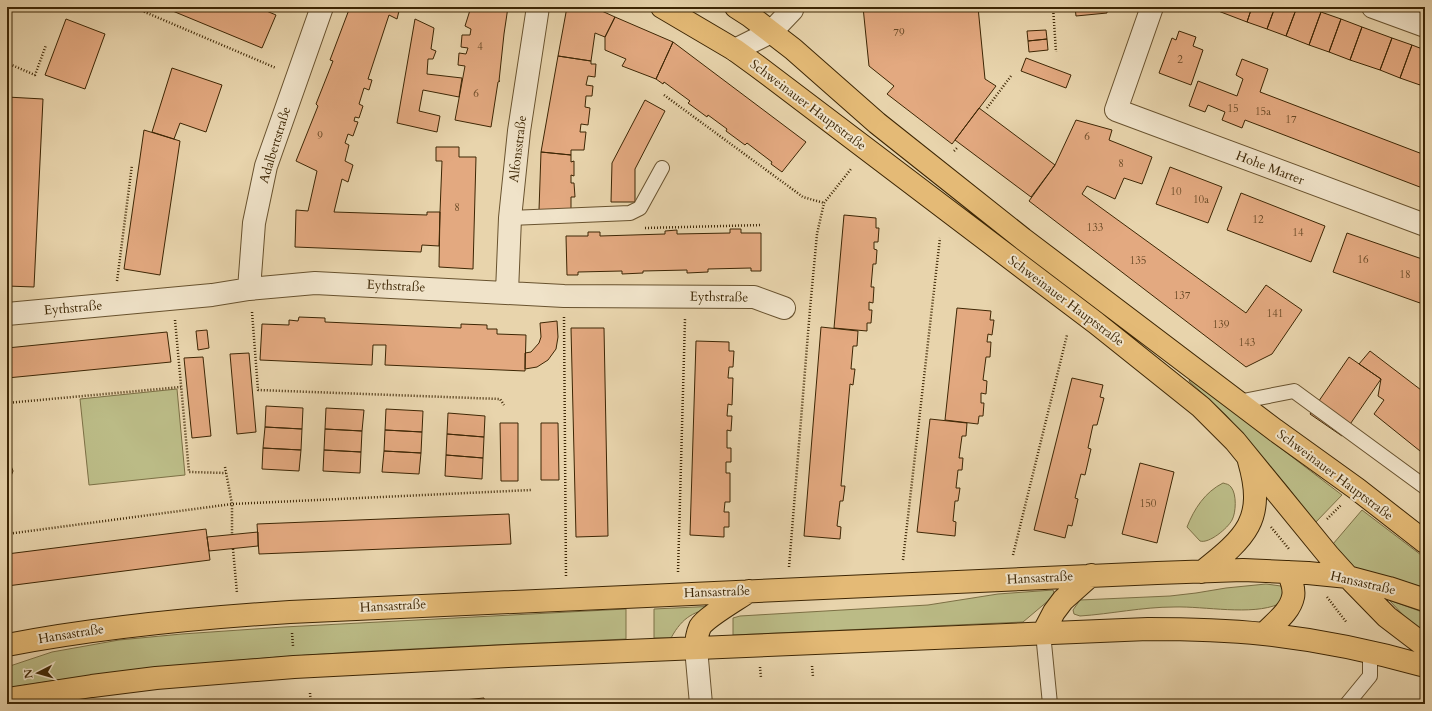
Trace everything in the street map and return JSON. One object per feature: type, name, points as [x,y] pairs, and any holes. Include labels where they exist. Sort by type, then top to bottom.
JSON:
[{"type":"main road","name":"Schweinauer Hauptstraße","points":[[662,7],[735,50],[1096,323],[1200,407],[1221,426],[1247,455],[1311,535],[1348,577],[1387,617],[1425,646]]},
{"type":"main road","name":"Schweinauer Hauptstraße","points":[[747,10],[877,123],[1023,239],[1238,402],[1357,489],[1425,542]]},
{"type":"main road","points":[[1202,572],[1240,539],[1248,527],[1254,510],[1256,495],[1254,478],[1247,455]]},
{"type":"main road","name":"Hansastraße","points":[[7,645],[106,628],[195,618],[238,615],[1091,575],[1243,570],[1348,577],[1425,600]]},
{"type":"main road","points":[[1264,634],[1290,606],[1294,596],[1288,572]]},
{"type":"main road","points":[[1043,633],[1054,612],[1063,600],[1091,575]]},
{"type":"main road","points":[[696,648],[696,640],[701,626],[709,618],[749,591]]},
{"type":"main road","points":[[7,698],[156,678],[294,667],[396,661],[1155,629],[1211,630],[1304,639],[1370,652],[1425,666]]},
{"type":"street","name":"Adalbertstraße","points":[[249,289],[254,223],[266,166],[322,7]]},
{"type":"street","name":"Alfonsstraße","points":[[507,292],[510,218],[519,131],[538,7]]},
{"type":"street","points":[[735,50],[771,32],[792,10],[793,7]]},
{"type":"street","name":"Hohe Marter","points":[[1152,7],[1116,110],[1425,225]]},
{"type":"street","points":[[1373,7],[1425,26]]},
{"type":"street","points":[[735,50],[747,10]]},
{"type":"street","name":"Eythstraße","points":[[7,314],[174,299],[249,289],[315,283],[564,296],[754,297],[784,308]]},
{"type":"street","points":[[696,648],[701,704]]},
{"type":"lane","points":[[510,218],[630,213],[640,208],[662,168]]},
{"type":"lane","points":[[1238,402],[1294,391],[1425,487]]},
{"type":"lane","points":[[1043,633],[1050,704]]},
{"type":"lane","points":[[1347,704],[1370,676],[1370,652]]},
{"type":"path","points":[[133,7],[297,77]]},
{"type":"path","points":[[1053,7],[1056,52]]},
{"type":"path","points":[[7,63],[35,75],[46,45]]},
{"type":"path","points":[[987,108],[1011,76]]},
{"type":"path","points":[[664,95],[802,197],[824,203]]},
{"type":"path","points":[[954,151],[958,146]]},
{"type":"path","points":[[113,304],[132,165]]},
{"type":"path","points":[[787,589],[810,302],[817,234],[824,203],[850,169]]},
{"type":"path","points":[[903,560],[940,238]]},
{"type":"path","points":[[249,289],[258,390],[500,399],[504,405]]},
{"type":"path","points":[[564,296],[566,578]]},
{"type":"path","points":[[678,572],[686,296]]},
{"type":"path","points":[[174,299],[189,472],[226,473]]},
{"type":"path","points":[[1013,556],[1067,335]]},
{"type":"path","points":[[7,403],[181,387]]},
{"type":"path","points":[[224,467],[232,504],[232,534]]},
{"type":"path","points":[[1311,535],[1357,489]]},
{"type":"path","points":[[7,534],[232,504],[531,490]]},
{"type":"path","points":[[234,549],[238,615]]},
{"type":"path","points":[[290,612],[294,667]]},
{"type":"path","points":[[310,693],[311,704]]},
{"type":"green space","points":[[1190,379],[1342,495],[1315,523],[1287,486],[1226,415],[1189,381]]},
{"type":"green space","points":[[177,389],[185,475],[89,485],[80,399]]},
{"type":"green space","points":[[1223,483],[1230,486],[1234,494],[1235,508],[1232,520],[1218,535],[1208,540],[1200,541],[1187,527],[1201,502],[1211,491]]},
{"type":"green space","points":[[1362,510],[1425,558],[1425,588],[1355,568],[1333,544]]},
{"type":"green space","points":[[1266,584],[1281,586],[1284,591],[1279,604],[1268,608],[1228,610],[1162,607],[1080,616],[1074,614],[1073,610],[1080,600],[1170,596]]},
{"type":"green space","points":[[1053,590],[1055,595],[1023,622],[733,635],[733,618],[740,616],[928,605],[998,594]]},
{"type":"green space","points":[[1389,600],[1425,613],[1425,633],[1405,617]]},
{"type":"green space","points":[[717,606],[702,610],[690,616],[680,625],[671,638],[654,638],[654,609]]},
{"type":"green space","points":[[626,609],[626,639],[316,654],[239,660],[161,667],[7,688],[7,667],[52,652],[119,640],[284,627]]},
{"type":"building","points":[[163,7],[257,7],[276,15],[262,48]]},
{"type":"building","points":[[350,7],[400,7],[397,19],[389,15],[368,79],[372,80],[369,90],[364,88],[359,104],[363,106],[359,118],[355,117],[354,121],[358,122],[353,136],[348,134],[345,143],[349,145],[345,161],[353,165],[348,182],[342,179],[334,212],[427,215],[427,212],[440,212],[439,246],[422,245],[421,252],[295,247],[296,210],[308,211],[317,171],[296,161],[318,106],[316,104],[333,61],[330,60]]},
{"type":"building","points":[[471,7],[508,7],[500,81],[498,82],[491,127],[455,120],[465,66],[458,65],[459,53],[466,54],[468,48],[461,47],[462,35],[470,35],[471,29],[465,26]]},
{"type":"building","points":[[567,7],[593,7],[615,17],[605,37],[595,33],[591,61],[558,56]]},
{"type":"building","points":[[863,7],[978,7],[985,79],[996,86],[952,144],[887,94],[894,86],[869,66]]},
{"type":"building","points":[[1075,7],[1107,7],[1107,13],[1076,16]]},
{"type":"building","points":[[1214,7],[1252,7],[1247,22],[1213,9]]},
{"type":"building","points":[[1252,7],[1275,7],[1267,29],[1247,22]]},
{"type":"building","points":[[1275,7],[1297,7],[1286,36],[1267,29]]},
{"type":"building","points":[[1297,7],[1308,7],[1321,12],[1309,45],[1286,36]]},
{"type":"building","points":[[1321,12],[1341,19],[1329,52],[1309,45]]},
{"type":"building","points":[[615,17],[673,42],[656,79],[622,66],[626,59],[605,50],[605,37]]},
{"type":"building","points":[[66,19],[105,34],[85,89],[45,75]]},
{"type":"building","points":[[415,19],[434,28],[431,49],[436,51],[433,59],[428,59],[427,74],[462,78],[459,97],[423,90],[419,111],[440,116],[437,132],[397,123]]},
{"type":"building","points":[[1341,19],[1362,27],[1350,60],[1329,52]]},
{"type":"building","points":[[1362,27],[1392,38],[1380,70],[1350,60]]},
{"type":"building","points":[[1046,30],[1047,39],[1028,41],[1027,31]]},
{"type":"building","points":[[1179,31],[1196,37],[1193,46],[1203,50],[1191,85],[1159,73],[1172,38],[1176,40]]},
{"type":"building","points":[[1392,38],[1412,45],[1400,78],[1380,70]]},
{"type":"building","points":[[1047,39],[1048,50],[1029,52],[1028,41]]},
{"type":"building","points":[[673,42],[806,142],[782,172],[771,164],[772,162],[747,143],[745,145],[708,115],[707,117],[688,103],[690,101],[664,82],[663,84],[656,79]]},
{"type":"building","points":[[1412,45],[1425,50],[1425,71],[1420,85],[1400,78]]},
{"type":"building","points":[[558,56],[591,61],[591,64],[596,64],[595,77],[588,76],[586,85],[593,86],[592,96],[586,96],[585,107],[590,108],[588,125],[581,124],[580,132],[586,132],[584,150],[571,150],[571,155],[541,152]]},
{"type":"building","points":[[1026,58],[1071,75],[1066,88],[1021,71]]},
{"type":"building","points":[[1242,59],[1268,69],[1260,92],[1425,155],[1425,189],[1245,120],[1242,128],[1222,120],[1225,112],[1208,105],[1205,112],[1189,106],[1198,81],[1237,96],[1243,79],[1236,75]]},
{"type":"building","points":[[172,68],[222,85],[206,132],[180,123],[174,139],[152,132]]},
{"type":"building","points":[[1425,71],[1425,87],[1420,85]]},
{"type":"building","points":[[7,97],[43,99],[34,287],[7,286]]},
{"type":"building","points":[[645,100],[665,111],[635,169],[635,202],[611,202],[612,163]]},
{"type":"building","points":[[979,108],[1055,165],[1031,197],[955,140]]},
{"type":"building","points":[[1076,120],[1112,130],[1109,140],[1152,157],[1142,184],[1124,178],[1115,199],[1087,186],[1082,194],[1246,313],[1266,285],[1302,310],[1272,354],[1246,367],[1029,201],[1055,165]]},
{"type":"building","points":[[144,130],[180,141],[160,275],[124,269]]},
{"type":"building","points":[[436,147],[459,147],[459,157],[476,157],[473,269],[439,267],[442,161],[436,161]]},
{"type":"building","points":[[541,152],[571,155],[571,162],[574,161],[574,176],[571,175],[571,183],[574,183],[575,197],[571,197],[571,209],[539,210]]},
{"type":"building","points":[[1170,167],[1222,187],[1208,223],[1156,204]]},
{"type":"building","points":[[1241,193],[1325,226],[1311,262],[1227,230]]},
{"type":"building","points":[[844,215],[876,218],[876,228],[879,228],[878,242],[874,242],[874,249],[877,250],[876,264],[873,264],[871,287],[874,287],[873,303],[869,302],[869,310],[872,310],[871,323],[867,323],[867,331],[834,328]]},
{"type":"building","points":[[730,229],[741,229],[741,233],[761,233],[761,271],[751,271],[751,268],[708,269],[708,272],[687,273],[687,270],[643,271],[643,273],[622,274],[622,271],[578,272],[578,275],[567,275],[566,236],[588,236],[588,232],[600,232],[600,236],[665,234],[665,231],[677,230],[677,234],[730,233]]},
{"type":"building","points":[[1347,233],[1425,260],[1425,288],[1420,303],[1333,272]]},
{"type":"building","points":[[957,308],[991,311],[990,320],[994,320],[992,335],[988,334],[987,342],[991,342],[990,357],[986,357],[983,380],[987,381],[986,394],[981,393],[981,403],[984,403],[983,416],[979,416],[978,424],[945,420]]},
{"type":"building","points":[[299,317],[325,318],[325,322],[461,328],[461,324],[487,325],[487,329],[497,329],[497,334],[526,335],[525,371],[385,365],[386,345],[373,345],[372,365],[260,360],[262,324],[289,325],[289,320],[298,321]]},
{"type":"building","points":[[557,321],[558,337],[556,349],[548,360],[537,367],[525,369],[525,353],[531,352],[539,343],[541,337],[540,323]]},
{"type":"building","points":[[821,327],[858,331],[857,346],[853,346],[851,369],[855,369],[853,385],[850,384],[841,486],[845,486],[843,501],[840,501],[837,526],[841,527],[840,539],[804,536]]},
{"type":"building","points":[[571,328],[604,328],[608,536],[576,537]]},
{"type":"building","points":[[207,330],[209,348],[198,350],[196,331]]},
{"type":"building","points":[[167,332],[171,362],[7,378],[7,348]]},
{"type":"building","points":[[696,341],[729,342],[729,351],[734,351],[733,367],[729,367],[728,378],[733,378],[732,405],[728,404],[727,416],[732,416],[731,431],[727,430],[727,448],[731,448],[731,462],[726,462],[726,473],[730,473],[730,502],[725,502],[724,512],[729,512],[729,527],[724,527],[724,537],[690,535]]},
{"type":"building","points":[[1370,351],[1425,393],[1425,455],[1374,414],[1384,400],[1378,396],[1381,379],[1359,364]]},
{"type":"building","points":[[249,353],[256,432],[237,434],[230,354]]},
{"type":"building","points":[[203,357],[211,436],[192,438],[184,358]]},
{"type":"building","points":[[1349,357],[1381,379],[1342,436],[1310,414]]},
{"type":"building","points":[[1072,378],[1103,385],[1100,397],[1104,398],[1097,425],[1093,425],[1088,448],[1091,449],[1085,475],[1081,474],[1075,498],[1078,499],[1072,526],[1068,525],[1065,538],[1034,530]]},
{"type":"building","points":[[266,406],[303,408],[302,429],[265,427]]},
{"type":"building","points":[[326,408],[364,410],[362,431],[325,429]]},
{"type":"building","points":[[386,409],[423,411],[422,432],[385,430]]},
{"type":"building","points":[[448,413],[485,416],[484,437],[447,434]]},
{"type":"building","points":[[930,419],[967,423],[966,436],[962,436],[959,458],[963,458],[962,470],[958,470],[956,488],[960,488],[958,501],[955,501],[953,521],[956,522],[955,536],[917,532]]},
{"type":"building","points":[[500,423],[518,423],[518,481],[501,481]]},
{"type":"building","points":[[541,423],[558,423],[559,480],[541,480]]},
{"type":"building","points":[[265,427],[302,429],[301,450],[263,448]]},
{"type":"building","points":[[325,429],[362,431],[361,452],[324,450]]},
{"type":"building","points":[[385,430],[422,432],[421,453],[384,451]]},
{"type":"building","points":[[447,434],[484,437],[483,458],[446,455]]},
{"type":"building","points":[[263,448],[301,450],[299,471],[262,469]]},
{"type":"building","points":[[324,450],[361,452],[360,473],[323,471]]},
{"type":"building","points":[[384,451],[421,453],[419,474],[382,472]]},
{"type":"building","points":[[446,455],[483,458],[482,479],[445,476]]},
{"type":"building","points":[[7,456],[13,471],[7,486]]},
{"type":"building","points":[[1140,463],[1174,472],[1157,543],[1122,534]]},
{"type":"building","points":[[509,514],[511,544],[259,554],[257,524]]},
{"type":"building","points":[[206,529],[210,560],[7,586],[7,554]]},
{"type":"building","points":[[258,532],[258,546],[209,551],[207,537]]},
{"type":"building","points":[[484,698],[485,704],[424,704]]}]
